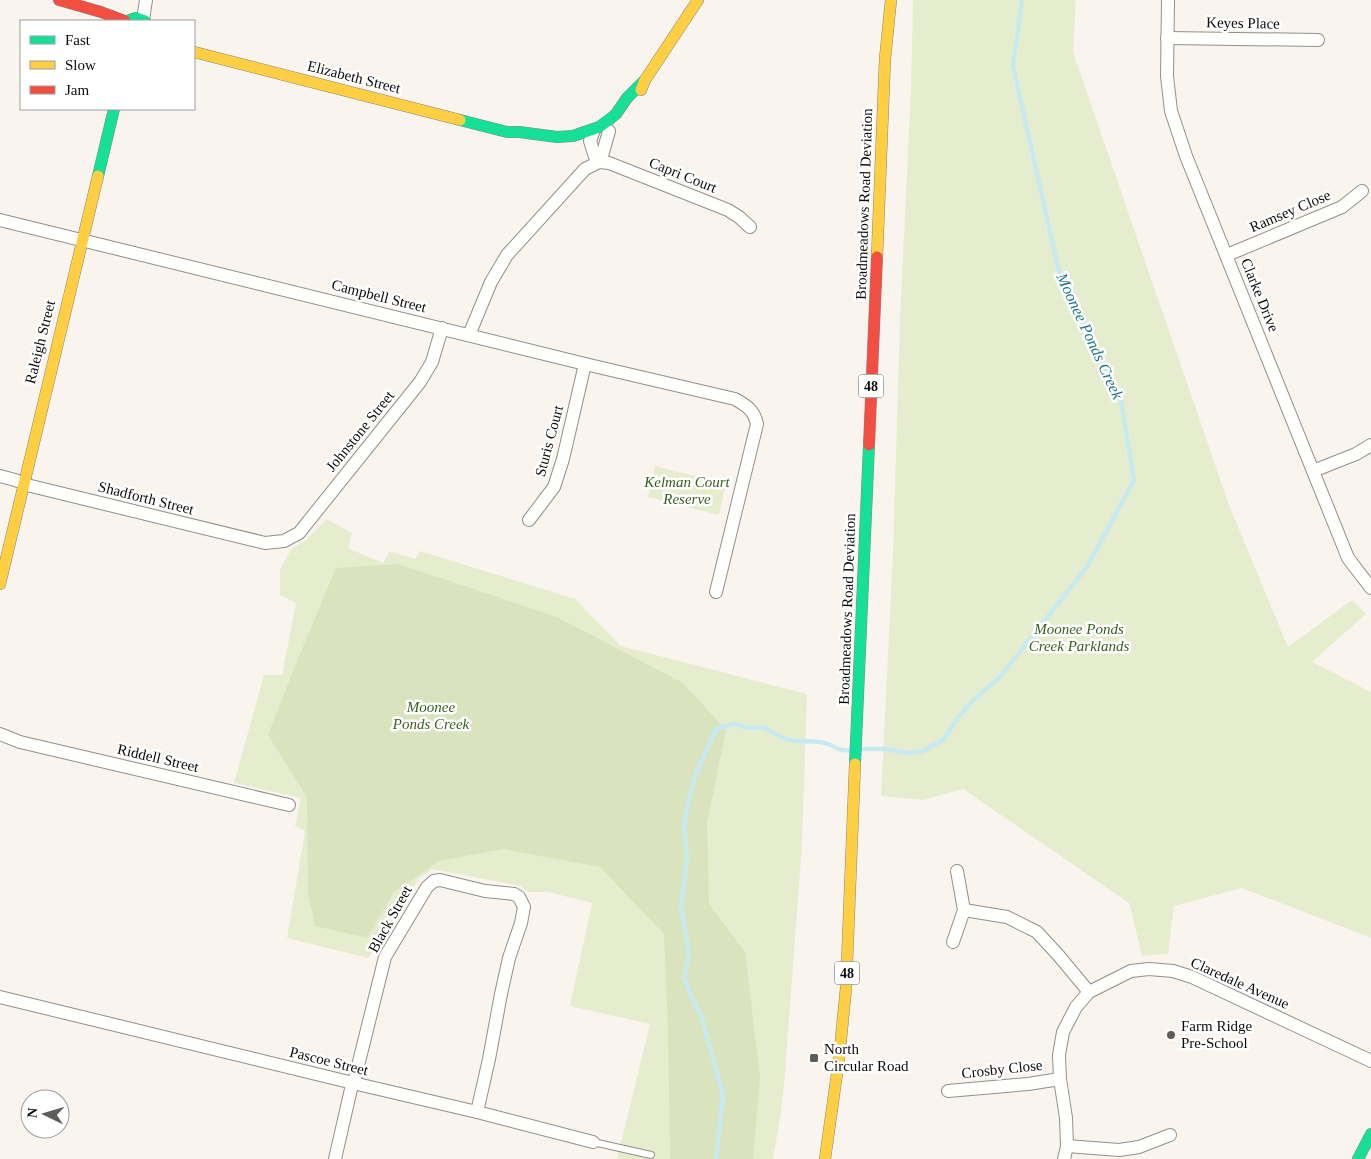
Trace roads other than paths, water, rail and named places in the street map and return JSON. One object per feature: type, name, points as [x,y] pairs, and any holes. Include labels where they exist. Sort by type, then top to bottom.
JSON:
[{"type":"street","points":[[59,0],[105,12],[124,20]]},
{"type":"street","points":[[129,20],[136,18],[144,20],[146,0]]},
{"type":"street","points":[[592,136],[609,131],[627,115],[635,104],[646,80],[698,0]]},
{"type":"street","name":"Broadmeadows Road Deviation","points":[[880,0],[884,59]]},
{"type":"street","name":"Broadmeadows Road Deviation","points":[[825,1159],[845,1008],[884,59],[892,0]]},
{"type":"street","name":"Clarke Drive","points":[[1168,0],[1167,76],[1171,111],[1186,156],[1348,558],[1371,588]]},
{"type":"street","name":"Keyes Place","points":[[1167,38],[1318,40]]},
{"type":"street","name":"Elizabeth Street","points":[[195,52],[507,132],[518,139],[550,147],[571,146],[592,136]]},
{"type":"street","points":[[592,136],[616,114],[627,98],[646,80]]},
{"type":"street","name":"Raleigh Street","points":[[0,584],[114,110]]},
{"type":"street","points":[[469,334],[491,282],[507,255],[585,169],[599,162],[609,131]]},
{"type":"street","points":[[592,136],[595,157],[599,162]]},
{"type":"street","name":"Capri Court","points":[[599,162],[611,164],[728,210],[750,228]]},
{"type":"street","name":"Ramsey Close","points":[[1227,255],[1342,207],[1362,191]]},
{"type":"street","name":"Campbell Street","points":[[0,220],[585,364],[736,399],[749,407],[754,413],[757,424],[716,592]]},
{"type":"street","name":"Johnstone Street","points":[[284,541],[299,533],[420,382],[432,362],[442,328]]},
{"type":"street","name":"Sturis Court","points":[[529,520],[554,487],[563,459],[585,364]]},
{"type":"street","points":[[1313,471],[1356,454],[1371,445]]},
{"type":"street","name":"Shadforth Street","points":[[0,476],[30,486],[265,544],[284,541]]},
{"type":"street","name":"Riddell Street","points":[[0,734],[20,742],[288,805]]},
{"type":"street","name":"Riddell Street","points":[[0,741],[20,742]]},
{"type":"street","points":[[953,942],[964,910],[957,871]]},
{"type":"street","name":"Black Street","points":[[335,1159],[385,957],[427,887],[434,881],[440,880],[485,891],[514,894],[519,897],[524,907],[524,913],[509,958],[477,1112]]},
{"type":"street","points":[[964,910],[1008,917],[1037,932],[1089,992]]},
{"type":"street","name":"Claredale Avenue","points":[[1066,1153],[1066,1118],[1060,1079],[1059,1055],[1063,1032],[1076,1007],[1089,992],[1131,971],[1149,969],[1172,971],[1192,977],[1371,1061]]},
{"type":"street","name":"Pascoe Street","points":[[0,997],[477,1112],[593,1142]]},
{"type":"street","name":"Crosby Close","points":[[948,1091],[1028,1084],[1060,1079]]},
{"type":"street","points":[[1358,1159],[1371,1134]]},
{"type":"street","points":[[1066,1153],[1139,1147],[1170,1135]]},
{"type":"lane","name":"Pascoe Street","points":[[593,1142],[651,1155]]},
{"type":"waterway","name":"Moonee Ponds Creek","points":[[862,749],[886,749],[907,753],[923,751],[944,739],[957,719],[973,700],[1000,677],[1087,567],[1134,480],[1121,400],[1058,268],[1013,66],[1022,0]]},
{"type":"waterway","name":"Moonee Ponds Creek","points":[[716,1159],[723,1095],[702,1018],[684,977],[689,954],[681,908],[687,857],[684,826],[695,776],[716,729],[734,724],[749,728],[764,727],[787,739],[820,742],[840,750],[850,750]]},
{"type":"place","name":"Farm Ridge Pre-School","points":[[1171,1035]]},
{"type":"place","name":"North Circular Road","points":[[814,1058]]},
{"type":"park label","name":"Kelman Court Reserve","points":[[687,490]]},
{"type":"park label","name":"Moonee Ponds Creek Parklands","points":[[1079,638]]}]
